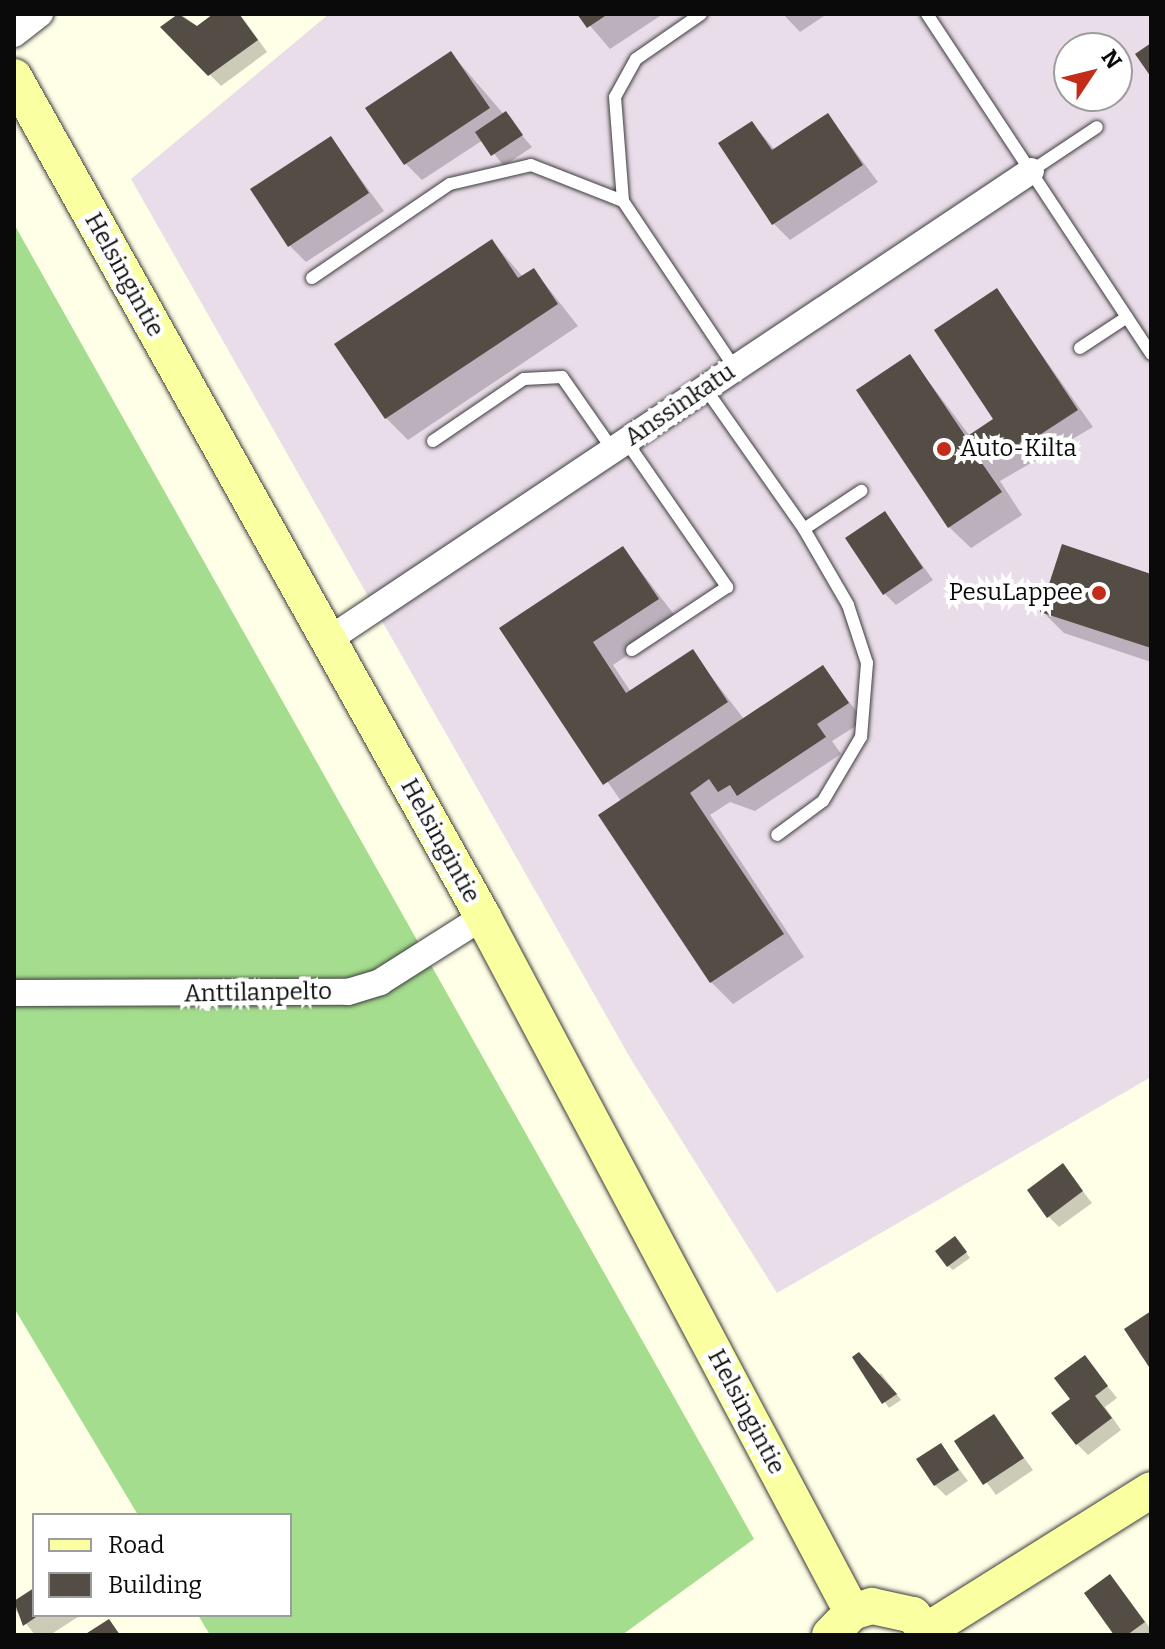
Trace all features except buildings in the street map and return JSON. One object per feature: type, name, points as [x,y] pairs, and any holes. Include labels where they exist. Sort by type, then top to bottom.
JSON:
[{"type":"main road","name":"Helsingintie","points":[[14,77],[483,917],[841,1624]]},
{"type":"main road","points":[[841,1624],[893,1607],[928,1633],[1151,1490]]},
{"type":"street","points":[[14,34],[40,14]]},
{"type":"street","name":"Anssinkatu","points":[[328,640],[1031,171]]},
{"type":"street","name":"Anttilanpelto","points":[[14,993],[348,992],[380,982],[483,917]]},
{"type":"lane","points":[[701,14],[636,59],[615,97],[623,201],[735,368]]},
{"type":"lane","points":[[927,14],[1151,354]]},
{"type":"lane","points":[[1031,171],[1097,127]]},
{"type":"lane","points":[[312,278],[450,184],[531,165],[623,201]]},
{"type":"lane","points":[[1080,348],[1127,317]]},
{"type":"lane","points":[[433,441],[524,379],[562,377],[620,446],[727,587],[632,650]]},
{"type":"lane","points":[[705,388],[804,529],[848,605],[867,663],[862,722],[823,801],[777,835]]},
{"type":"lane","points":[[804,529],[861,491]]},
{"type":"shaded area","points":[[329,14],[1151,14],[1151,1077],[777,1293],[632,1061],[131,179]]},
{"type":"green space","points":[[14,224],[754,1539],[622,1635],[210,1635],[199,1617],[292,1617],[292,1513],[137,1513],[14,1308]]},
{"type":"place","name":"Auto-Kilta","points":[[944,449]]},
{"type":"place","name":"PesuLappee","points":[[1099,593]]}]
